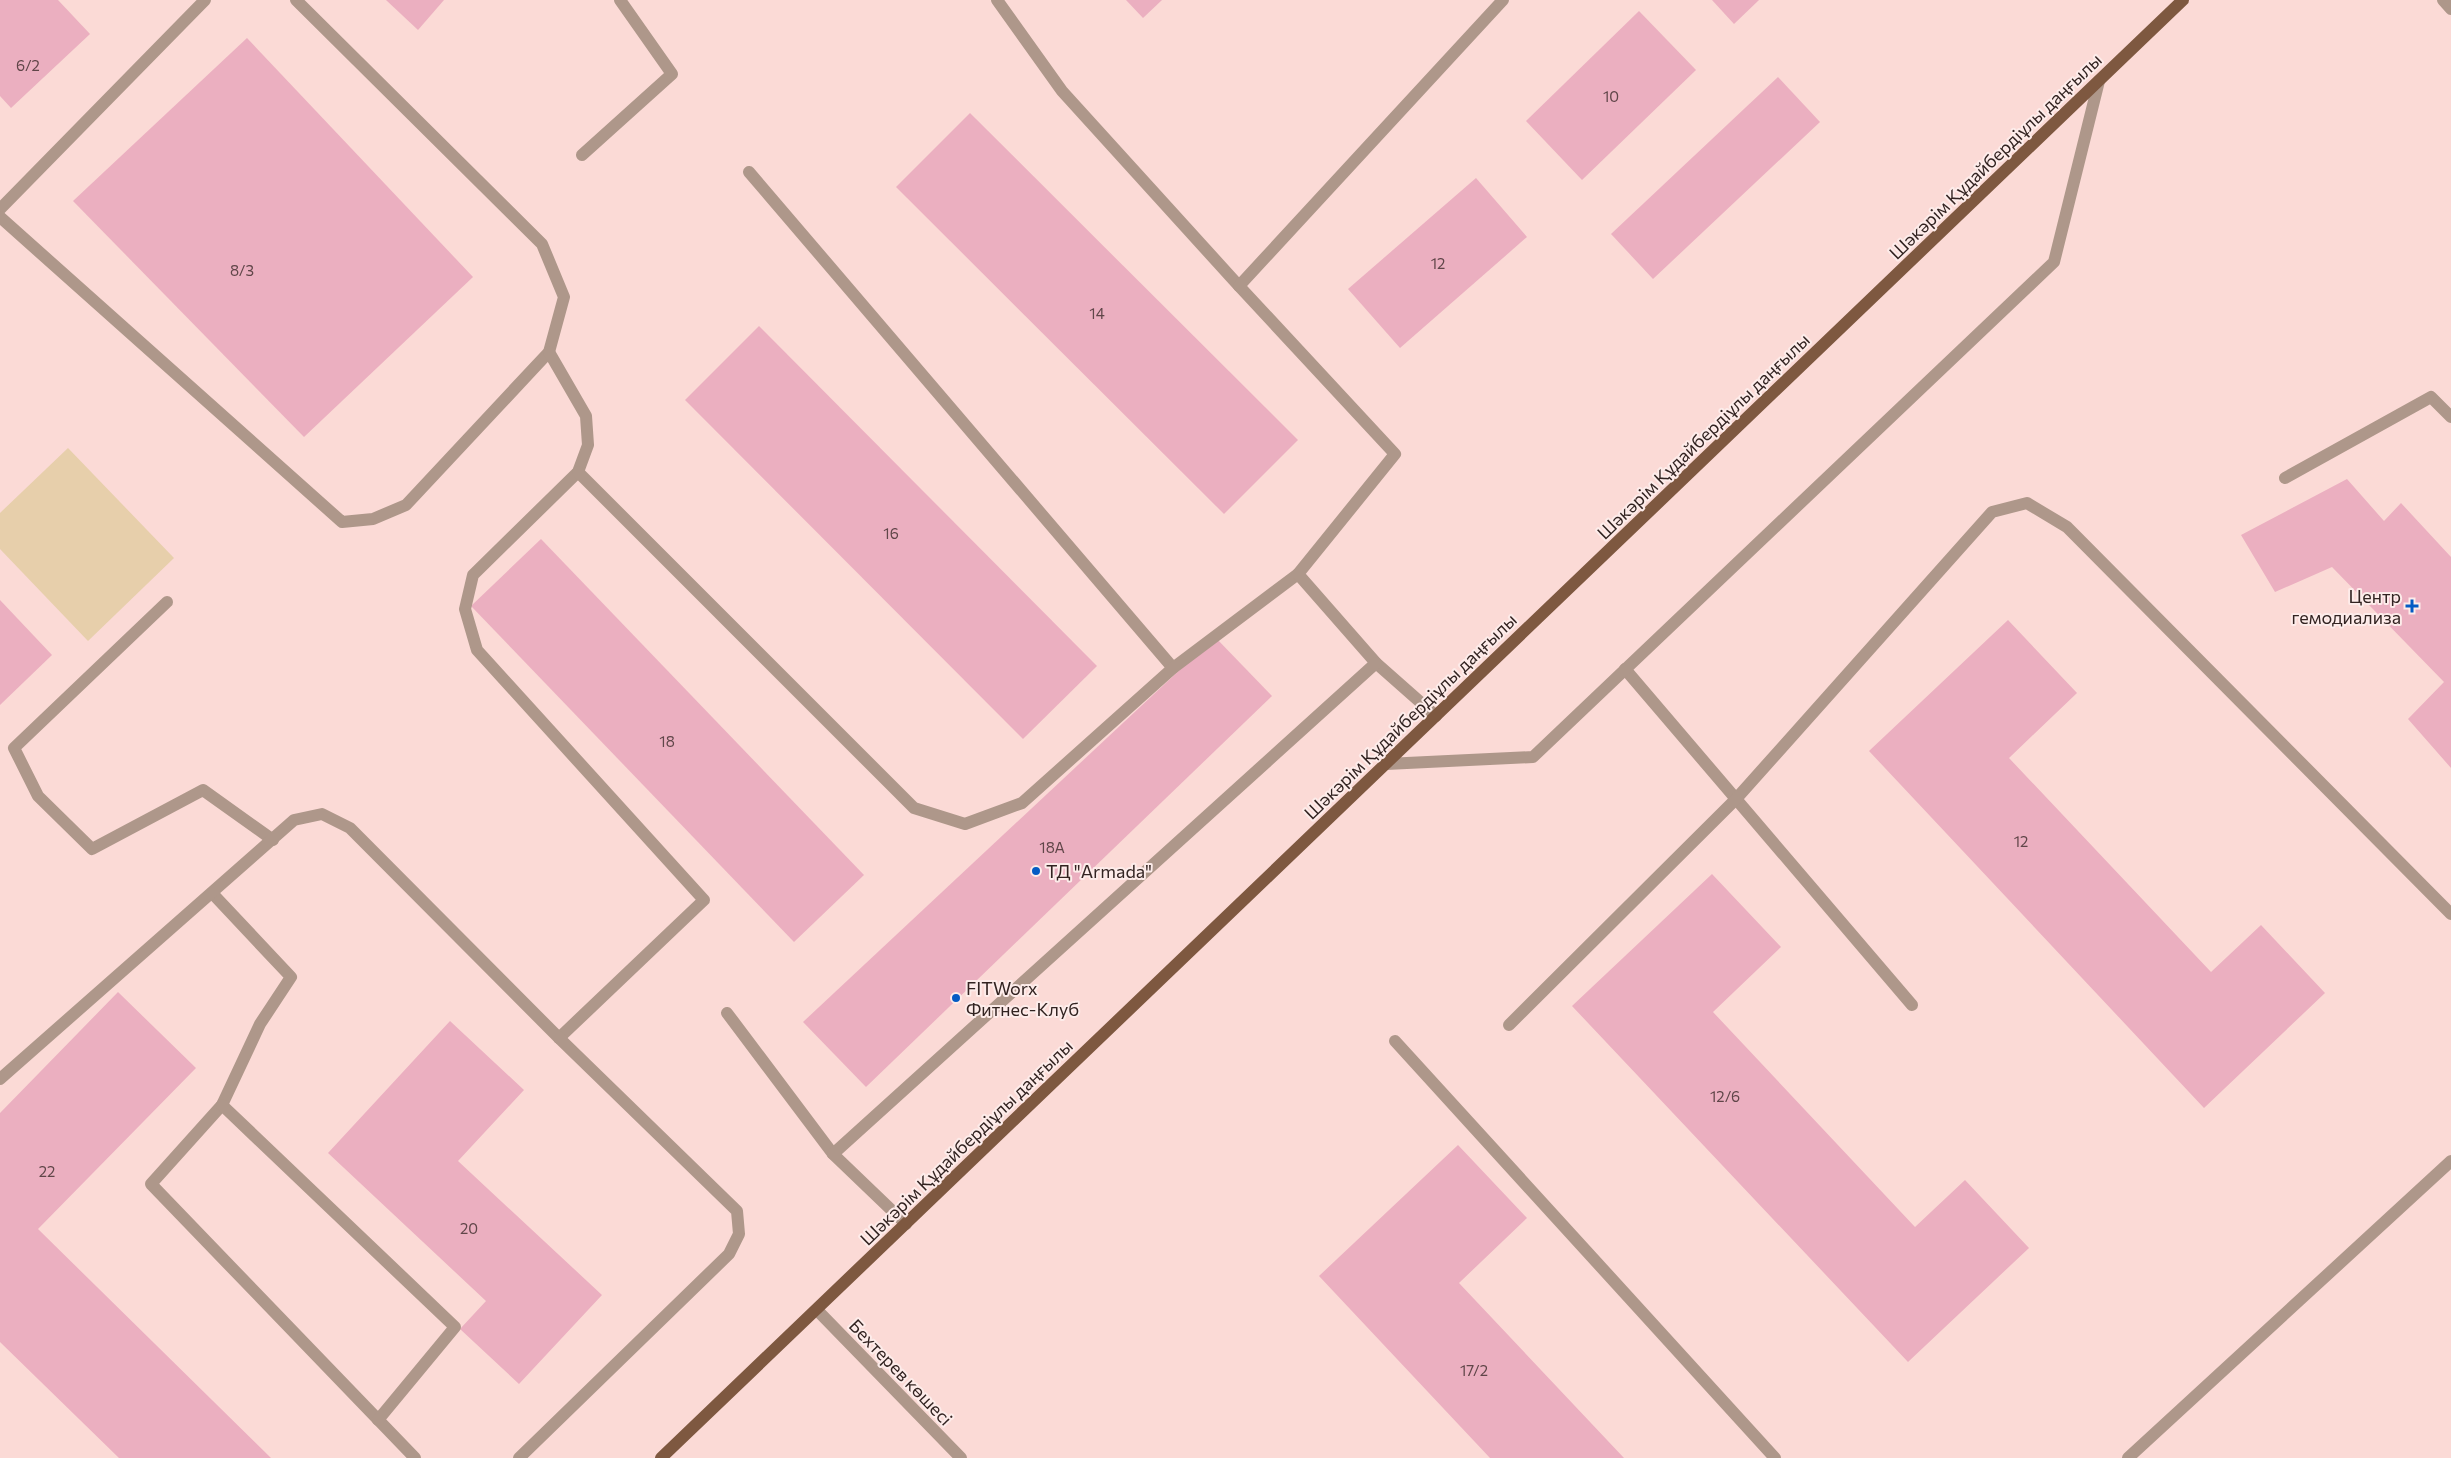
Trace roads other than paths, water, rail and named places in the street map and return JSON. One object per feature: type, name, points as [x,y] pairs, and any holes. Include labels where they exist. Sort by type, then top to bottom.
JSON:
[{"type":"main road","name":"Шәкәрім Құдайбердіұлы даңғылы","points":[[662,1458],[2184,0]]},
{"type":"street","points":[[0,209],[204,0]]},
{"type":"street","points":[[0,217],[342,522],[373,519],[406,505],[550,352],[564,297],[542,244],[296,0]]},
{"type":"street","points":[[582,155],[672,74],[620,0]]},
{"type":"street","points":[[578,472],[914,808],[965,824],[1022,802],[1172,668],[1298,574],[1395,454],[1062,91],[997,0]]},
{"type":"street","points":[[1239,286],[1503,0]]},
{"type":"street","points":[[2443,0],[2451,9]]},
{"type":"street","points":[[1386,764],[1533,757],[2054,262],[2098,81]]},
{"type":"street","points":[[749,172],[1172,668]]},
{"type":"street","points":[[550,352],[586,416],[588,445],[578,472],[473,575],[465,609],[477,650],[704,900],[559,1038]]},
{"type":"street","points":[[2286,478],[2431,397],[2451,417]]},
{"type":"street","points":[[1509,1024],[1736,799],[1992,512],[2026,503],[2066,527],[2451,914]]},
{"type":"street","points":[[1298,574],[1376,663],[1436,716]]},
{"type":"street","points":[[167,602],[14,748],[38,796],[92,849],[203,790],[273,840]]},
{"type":"street","points":[[833,1154],[1376,663]]},
{"type":"street","points":[[1625,669],[1912,1005]]},
{"type":"street","points":[[0,1078],[294,820],[322,814],[350,828],[559,1038],[737,1211],[739,1234],[729,1254],[519,1458]]},
{"type":"street","points":[[212,893],[291,977],[260,1024],[222,1106],[151,1184],[415,1458]]},
{"type":"street","points":[[727,1013],[833,1154],[906,1224]]},
{"type":"street","points":[[1395,1041],[1775,1458]]},
{"type":"street","points":[[222,1106],[456,1327],[378,1420]]},
{"type":"street","points":[[2128,1458],[2451,1161]]},
{"type":"street","name":"Бехтерев көшесі","points":[[817,1310],[961,1458]]},
{"type":"place","name":"Центр гемодиализа","points":[[2412,606]]},
{"type":"place","name":"ТД \"Armada\"","points":[[1036,871]]},
{"type":"place","name":"FITWorx Фитнес-Клуб","points":[[956,998]]}]
